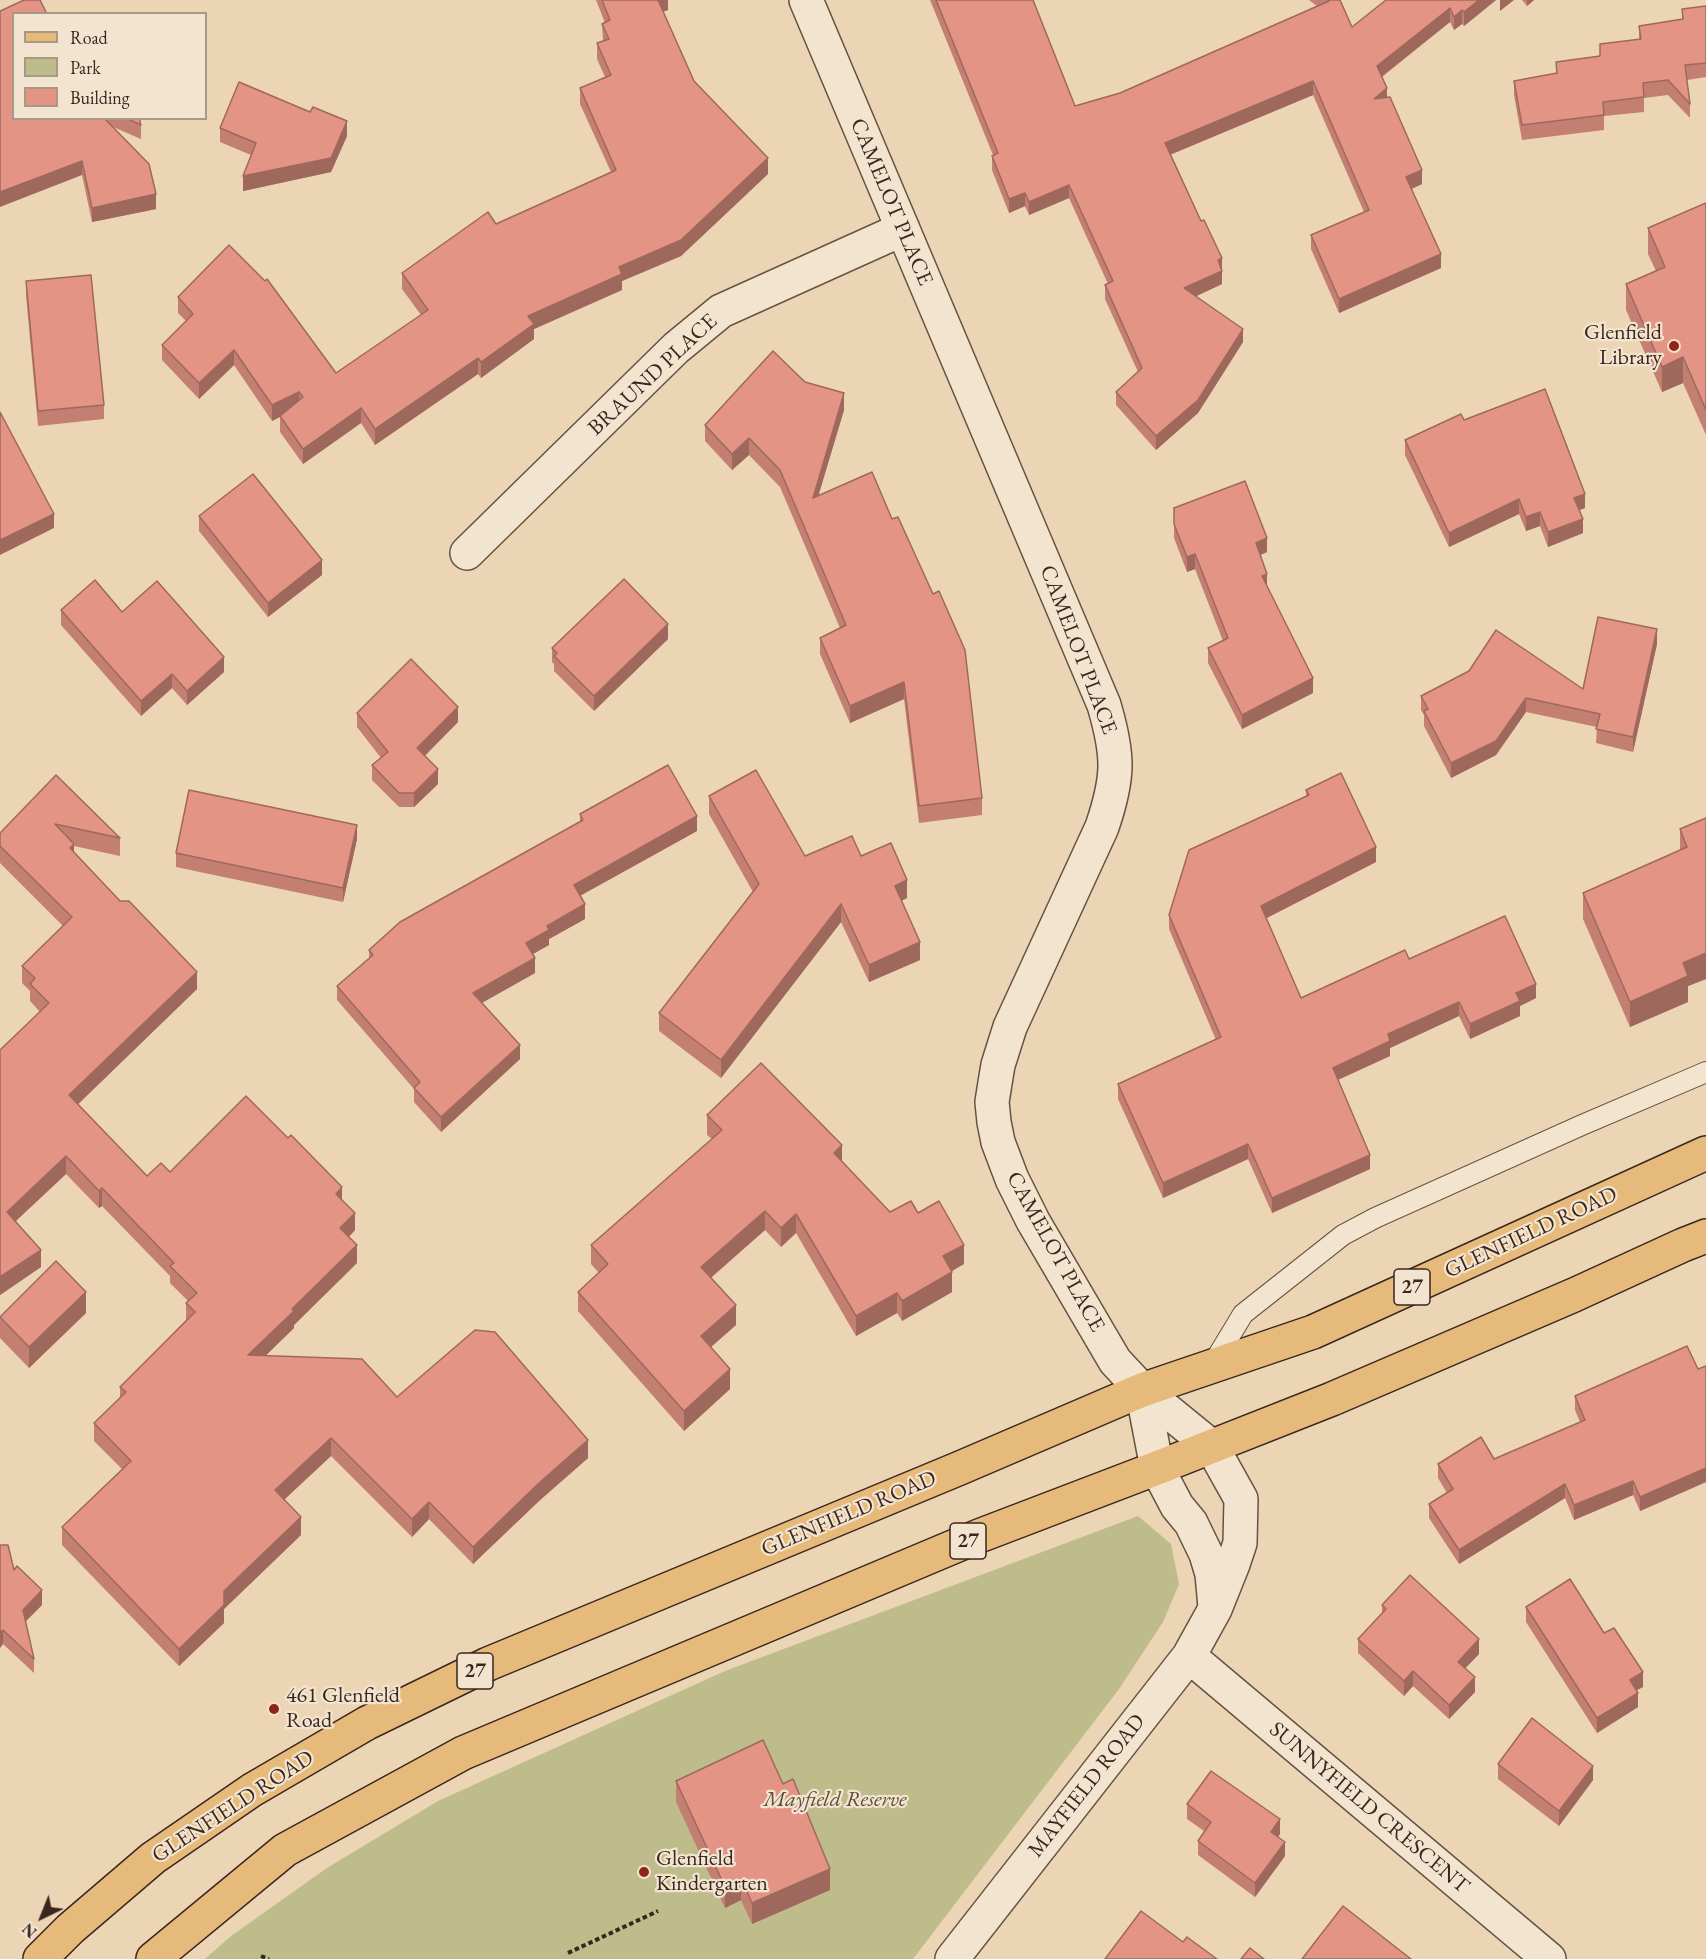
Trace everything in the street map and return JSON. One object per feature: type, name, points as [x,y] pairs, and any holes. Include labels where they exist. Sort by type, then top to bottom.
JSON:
[{"type":"main road","name":"GLENFIELD ROAD","points":[[40,1959],[70,1929],[153,1858],[252,1790],[367,1723],[488,1664],[1142,1390],[1313,1332],[1706,1153]]},
{"type":"main road","name":"27","points":[[153,1959],[285,1850],[463,1753],[980,1536],[1332,1399],[1706,1236]]},
{"type":"street","name":"CAMELOT PLACE","points":[[806,0],[1104,705],[1112,733],[1116,764],[1109,808],[1010,1027],[998,1065],[992,1102],[998,1142],[1012,1179],[1033,1221],[1115,1361],[1142,1390],[1212,1447]]},
{"type":"street","name":"BRAUND PLACE","points":[[467,553],[676,348],[721,311],[903,229]]},
{"type":"street","points":[[1142,1390],[1157,1468],[1177,1506],[1191,1523],[1206,1554],[1212,1574],[1215,1609]]},
{"type":"street","name":"MAYFIELD ROAD","points":[[952,1959],[1189,1656],[1215,1609],[1240,1542],[1241,1499],[1212,1447]]},
{"type":"street","name":"SUNNYFIELD CRESCENT","points":[[1189,1656],[1549,1959]]},
{"type":"lane","points":[[1211,1367],[1243,1314],[1343,1236],[1375,1218],[1549,1139],[1706,1072]]},
{"type":"path","points":[[568,1953],[658,1911]]},
{"type":"path","points":[[261,1956],[269,1959]]},
{"type":"green space","name":"Mayfield Reserve","points":[[1138,1516],[1171,1544],[1179,1584],[1163,1622],[1119,1689],[913,1959],[205,1959],[231,1936],[327,1868],[438,1801],[725,1671]]},
{"type":"building","points":[[24,0],[40,0],[46,12],[12,12],[12,120],[106,120],[149,164],[156,194],[92,208],[82,161],[0,192],[0,11]]},
{"type":"building","points":[[602,0],[658,0],[694,81],[768,158],[681,240],[619,267],[622,274],[528,316],[534,324],[481,362],[478,358],[375,429],[361,408],[303,449],[280,416],[303,397],[299,392],[272,405],[234,350],[199,383],[162,345],[193,314],[178,297],[229,245],[265,281],[267,279],[336,373],[428,310],[402,273],[488,212],[496,224],[616,170],[580,88],[611,75],[597,43],[609,39],[602,24],[610,20]]},
{"type":"building","points":[[936,0],[1033,0],[1075,106],[1120,93],[1328,0],[1340,0],[1352,27],[1386,0],[1479,0],[1454,17],[1450,8],[1377,66],[1387,88],[1374,99],[1390,97],[1422,170],[1406,177],[1441,254],[1339,299],[1311,235],[1369,210],[1313,81],[1165,143],[1201,221],[1204,220],[1222,258],[1218,260],[1222,271],[1184,288],[1243,329],[1198,400],[1156,436],[1116,392],[1142,368],[1105,285],[1113,281],[1069,185],[1029,202],[1025,193],[1009,199],[992,156],[998,153]]},
{"type":"building","points":[[1706,6],[1706,63],[1685,65],[1690,104],[1668,80],[1643,83],[1644,97],[1603,102],[1604,115],[1522,125],[1514,81],[1557,73],[1556,62],[1600,56],[1600,44],[1641,39],[1639,26],[1683,19],[1682,9]]},
{"type":"building","points":[[239,82],[310,112],[313,107],[347,121],[331,158],[243,176],[256,143],[220,128]]},
{"type":"building","points":[[130,120],[140,120],[141,125]]},
{"type":"building","name":"Glenfield Library","points":[[1706,203],[1706,410],[1683,357],[1662,367],[1626,284],[1665,267],[1648,228]]},
{"type":"building","points":[[91,275],[104,405],[38,411],[26,281]]},
{"type":"building","points":[[773,351],[805,382],[844,393],[813,498],[872,472],[892,519],[898,517],[933,594],[939,591],[965,650],[982,798],[919,806],[904,682],[850,706],[820,638],[846,625],[780,470],[749,438],[732,454],[705,425]]},
{"type":"building","points":[[1545,389],[1585,494],[1574,498],[1583,519],[1548,532],[1540,512],[1526,517],[1519,499],[1449,533],[1405,440],[1461,414],[1464,420]]},
{"type":"building","points":[[0,412],[54,514],[0,540]]},
{"type":"building","points":[[253,474],[322,560],[268,603],[199,516]]},
{"type":"building","points":[[1245,481],[1267,538],[1256,543],[1267,574],[1262,576],[1313,678],[1242,715],[1208,648],[1228,638],[1195,554],[1187,557],[1174,524],[1174,508]]},
{"type":"building","points":[[624,579],[668,624],[594,696],[554,656],[557,653],[552,648]]},
{"type":"building","points":[[95,580],[122,612],[157,581],[224,657],[187,691],[172,674],[141,701],[61,610]]},
{"type":"building","points":[[1598,617],[1657,629],[1633,737],[1596,729],[1600,714],[1526,698],[1496,741],[1451,763],[1424,711],[1428,709],[1421,696],[1469,671],[1496,630],[1583,689]]},
{"type":"building","points":[[411,659],[458,707],[417,748],[438,769],[414,793],[399,793],[372,765],[388,752],[357,713]]},
{"type":"building","points":[[668,765],[697,816],[574,885],[585,904],[547,926],[549,930],[526,943],[535,958],[473,993],[520,1045],[441,1117],[414,1088],[420,1082],[337,986],[373,955],[369,950],[400,922],[583,820],[580,814]]},
{"type":"building","points":[[756,770],[805,856],[852,836],[861,856],[891,843],[907,880],[895,886],[920,942],[869,965],[841,904],[721,1060],[659,1013],[759,884],[709,796]]},
{"type":"building","points":[[1341,773],[1376,847],[1261,906],[1301,998],[1405,950],[1409,959],[1505,916],[1536,984],[1516,993],[1520,1001],[1470,1024],[1459,1002],[1388,1034],[1390,1041],[1333,1068],[1370,1155],[1272,1198],[1248,1144],[1163,1183],[1118,1084],[1221,1037],[1169,915],[1189,850],[1309,795],[1306,790]]},
{"type":"building","points":[[56,775],[120,838],[55,824],[74,844],[70,848],[120,901],[129,901],[197,972],[69,1095],[147,1176],[161,1163],[170,1172],[246,1096],[288,1138],[291,1135],[342,1187],[336,1194],[355,1213],[340,1228],[357,1245],[248,1355],[362,1359],[397,1397],[475,1330],[495,1332],[588,1440],[539,1483],[473,1547],[429,1502],[412,1519],[331,1438],[275,1490],[301,1517],[224,1591],[224,1605],[179,1649],[62,1527],[131,1461],[94,1423],[126,1392],[120,1387],[195,1312],[186,1303],[197,1293],[170,1266],[174,1263],[102,1188],[99,1191],[66,1156],[7,1212],[41,1250],[0,1277],[0,1050],[49,1003],[30,984],[35,978],[22,966],[72,917],[0,846],[0,833]]},
{"type":"building","points":[[189,790],[357,825],[343,888],[176,853]]},
{"type":"building","points":[[1706,818],[1706,953],[1683,963],[1688,976],[1630,1002],[1583,893],[1687,847],[1680,829]]},
{"type":"building","points":[[761,1063],[842,1145],[834,1153],[890,1212],[911,1201],[918,1213],[939,1201],[964,1245],[943,1256],[952,1272],[902,1301],[897,1293],[856,1316],[796,1214],[781,1228],[765,1211],[701,1267],[736,1305],[701,1336],[730,1369],[684,1411],[578,1292],[608,1264],[591,1245],[722,1130],[707,1115]]},
{"type":"building","points":[[56,1261],[86,1292],[29,1347],[0,1317]]},
{"type":"building","points":[[1687,1346],[1698,1369],[1706,1366],[1706,1468],[1640,1497],[1633,1481],[1574,1505],[1565,1484],[1459,1550],[1429,1504],[1453,1489],[1438,1464],[1481,1437],[1494,1459],[1585,1420],[1575,1396]]},
{"type":"building","points":[[0,1545],[8,1545],[14,1570],[17,1566],[42,1590],[23,1610],[34,1659],[3,1630],[0,1633]]},
{"type":"building","points":[[1410,1575],[1479,1639],[1458,1662],[1475,1677],[1449,1705],[1413,1671],[1404,1681],[1358,1639],[1386,1609],[1382,1605]]},
{"type":"building","points":[[1570,1579],[1604,1633],[1614,1628],[1643,1672],[1630,1680],[1638,1693],[1597,1718],[1526,1607]]},
{"type":"building","points":[[1532,1718],[1593,1766],[1559,1811],[1498,1764]]},
{"type":"building","name":"Glenfield Kindergarten","points":[[763,1740],[783,1784],[793,1779],[830,1869],[752,1903],[741,1879],[725,1887],[676,1781]]},
{"type":"building","points":[[1211,1771],[1280,1819],[1271,1832],[1285,1842],[1255,1883],[1198,1841],[1211,1822],[1187,1804]]},
{"type":"building","points":[[1343,1906],[1411,1959],[1302,1959]]},
{"type":"building","points":[[1141,1911],[1183,1942],[1187,1937],[1217,1959],[1105,1959]]},
{"type":"building","points":[[1250,1948],[1264,1959],[1241,1959]]},
{"type":"place","name":"Glenfield Library","points":[[1674,346]]},
{"type":"place","name":"461 Glenfield Road","points":[[274,1709]]},
{"type":"place","name":"Glenfield Kindergarten","points":[[644,1872]]}]
